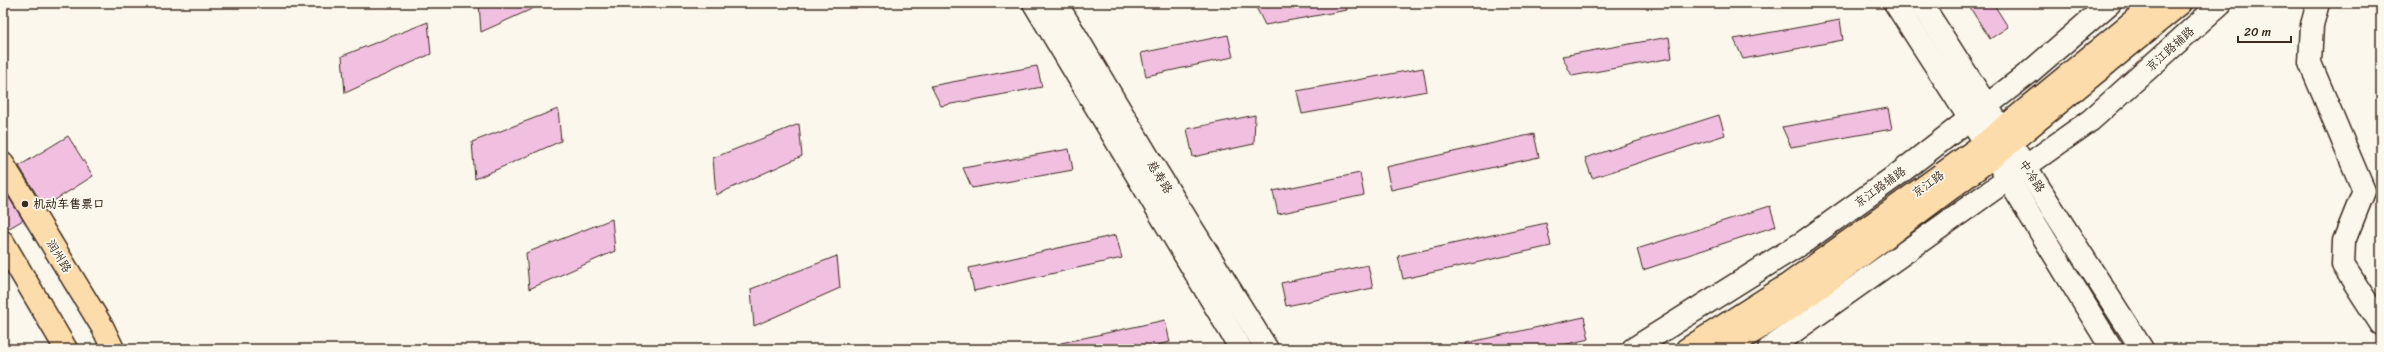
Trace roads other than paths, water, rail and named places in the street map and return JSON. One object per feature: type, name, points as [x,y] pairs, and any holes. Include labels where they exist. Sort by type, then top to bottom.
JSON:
[{"type":"main road","name":"京江路","points":[[1726,349],[1797,304],[1989,150],[2156,3]]},
{"type":"main road","name":"京江路","points":[[2006,136],[2181,3]]},
{"type":"main road","name":"京江路","points":[[1688,349],[1789,284],[1989,150]]},
{"type":"main road","name":"润州路","points":[[3,164],[103,328],[113,349]]},
{"type":"main road","points":[[3,242],[66,349]]},
{"type":"street","name":"慈寿路","points":[[1034,3],[1241,349]]},
{"type":"street","name":"慈寿路","points":[[1056,3],[1157,172],[1267,349]]},
{"type":"street","name":"中冷路","points":[[1895,3],[1970,119],[2112,349]]},
{"type":"street","name":"中冷路","points":[[1921,3],[2142,349]]},
{"type":"street","name":"京江路辅路","points":[[1633,349],[1805,242],[1987,106],[2030,72],[2110,3]]},
{"type":"street","name":"京江路辅路","points":[[1769,349],[2091,120],[2221,3]]},
{"type":"street","points":[[2318,3],[2312,25],[2310,63],[2364,191],[2344,241],[2343,265],[2381,324]]},
{"type":"place","name":"机动车售票口","points":[[25,204]]}]
